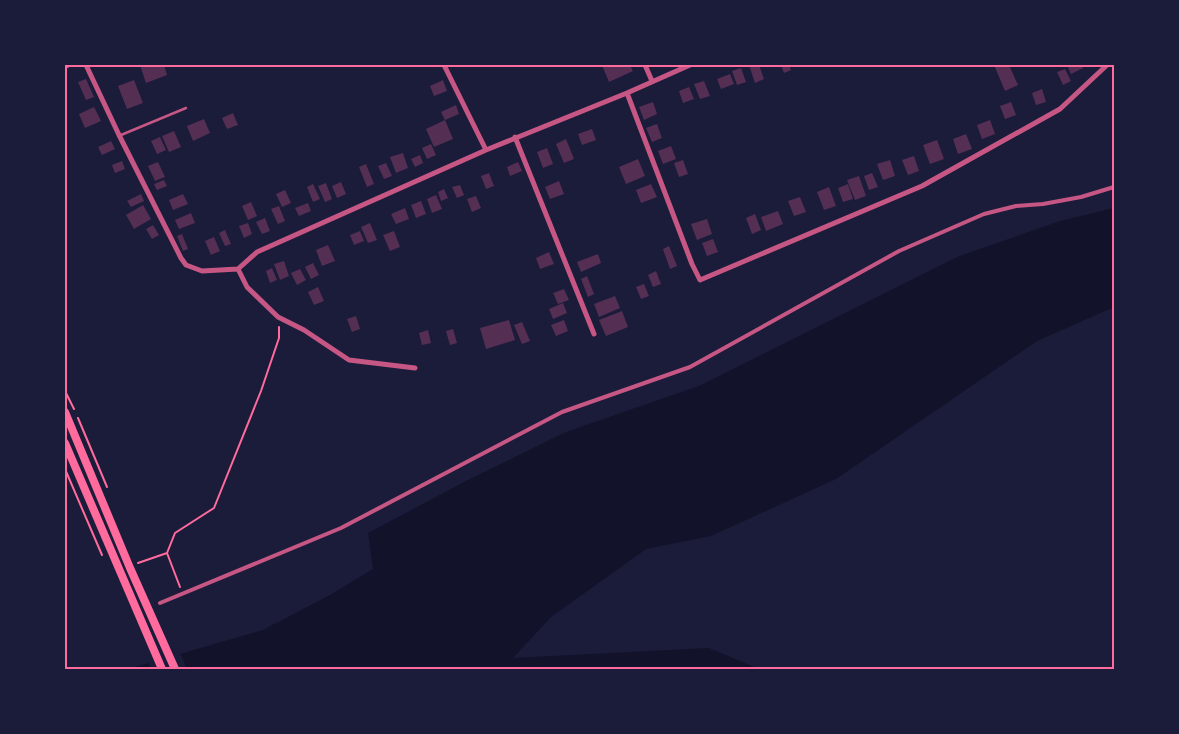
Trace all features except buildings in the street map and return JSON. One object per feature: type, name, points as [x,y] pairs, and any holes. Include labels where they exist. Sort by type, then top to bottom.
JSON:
[{"type":"main road","points":[[65,412],[130,568],[175,669]]},
{"type":"main road","points":[[65,443],[162,669]]},
{"type":"street","points":[[86,65],[181,258],[186,265],[202,271],[238,269],[257,252],[515,137],[627,93],[690,65]]},
{"type":"street","points":[[444,65],[486,150]]},
{"type":"street","points":[[645,65],[652,81]]},
{"type":"street","points":[[627,93],[692,264],[700,280],[922,186],[1060,109],[1107,65]]},
{"type":"street","points":[[515,137],[594,334]]},
{"type":"street","points":[[160,603],[341,528],[562,412],[690,367],[899,251],[976,217],[1016,206],[1043,204],[1080,197],[1114,187]]},
{"type":"street","points":[[238,269],[247,287],[278,317],[304,330],[349,360],[416,368]]},
{"type":"lane","points":[[119,135],[186,108]]},
{"type":"path","points":[[182,594],[166,553],[175,533],[214,508],[261,391],[279,338],[278,317]]},
{"type":"path","points":[[65,469],[105,561]]},
{"type":"path","points":[[138,563],[166,553]]},
{"type":"shaded area","points":[[1114,208],[1114,307],[1037,341],[836,479],[711,536],[646,549],[551,617],[513,658],[709,648],[759,669],[128,669],[263,630],[330,595],[373,569],[368,533],[468,480],[566,432],[699,386],[957,257],[1060,221]]},
{"type":"pier","points":[[179,651],[187,669],[151,669],[147,660]]}]
